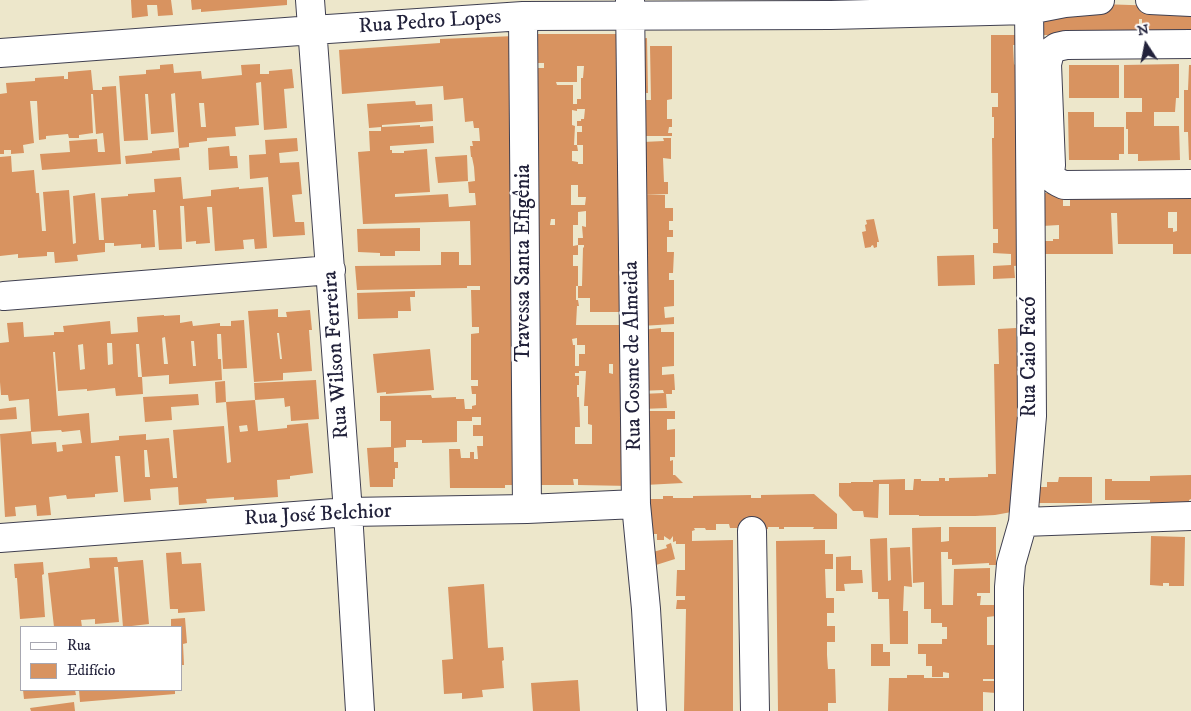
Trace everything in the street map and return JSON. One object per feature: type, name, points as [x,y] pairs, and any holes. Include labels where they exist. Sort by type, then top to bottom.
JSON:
[{"type":"street","name":"Rua Wilson Ferreira","points":[[310,0],[331,270],[360,711]]},
{"type":"street","name":"Rua Pedro Lopes","points":[[0,53],[630,8],[831,8],[1029,5],[1100,0]]},
{"type":"street","points":[[1150,0],[1191,2]]},
{"type":"street","name":"Rua Caio Facó","points":[[1010,711],[1009,587],[1011,564],[1023,522],[1032,416],[1029,5]]},
{"type":"street","name":"Rua Cosme de Almeida","points":[[630,8],[636,504],[646,609],[652,711]]},
{"type":"street","name":"Travessa Santa Efigênia","points":[[523,16],[527,509]]},
{"type":"street","points":[[1191,44],[1066,45],[1057,47],[1050,52],[1047,64],[1050,174],[1054,181],[1064,185],[1191,184]]},
{"type":"street","points":[[4,296],[331,270]]},
{"type":"street","name":"Rua José Belchior","points":[[0,538],[348,512],[527,509],[636,504]]},
{"type":"street","points":[[1023,522],[1191,516]]},
{"type":"street","points":[[752,531],[755,711]]},
{"type":"building","points":[[131,0],[171,0],[173,15],[158,16],[157,5],[147,5],[148,16],[132,18]]},
{"type":"building","points":[[191,0],[287,0],[287,5],[201,12],[201,9],[192,10]]},
{"type":"building","points":[[1100,4],[1191,7],[1191,35],[1142,35],[1142,19],[1139,19],[1139,32],[1100,35],[1040,35],[1040,15]]},
{"type":"building","points":[[534,34],[626,34],[626,312],[590,312],[590,298],[578,298],[578,286],[576,286],[576,300],[578,300],[579,306],[577,306],[576,325],[622,325],[631,486],[578,485],[578,479],[573,479],[574,485],[536,485],[534,68],[544,68],[544,63],[534,63]],"holes":[[[577,66],[584,66],[583,78],[581,78],[581,99],[577,99],[577,104],[573,104],[573,85],[557,85],[556,82],[577,82]],[[585,109],[584,119],[577,121],[577,126],[582,126],[582,132],[577,132],[577,145],[574,145],[575,126],[572,125],[572,110]],[[577,145],[583,145],[583,164],[578,164],[578,162],[572,161],[572,151],[578,151]],[[571,185],[578,185],[578,197],[586,197],[585,205],[571,205]],[[586,211],[586,227],[582,226],[583,238],[578,238],[578,245],[573,246],[573,225],[578,225],[578,212]],[[551,219],[555,219],[555,225],[550,225]],[[578,245],[584,245],[582,286],[578,286],[578,266],[573,266],[573,255],[578,255]],[[577,338],[577,345],[585,345],[585,354],[579,354],[579,366],[575,366],[575,345],[573,345],[572,339]],[[609,364],[613,364],[613,374],[609,373]],[[586,371],[584,406],[588,406],[588,424],[592,425],[592,444],[575,444],[575,427],[580,427],[579,397],[577,397],[579,376],[575,376],[575,373]]]},
{"type":"building","points":[[991,35],[1017,35],[1017,45],[1013,45],[1023,265],[1014,266],[1015,278],[993,279],[993,266],[1011,265],[1011,254],[993,253],[993,243],[998,243],[998,229],[993,229],[992,138],[994,138],[994,117],[992,117],[992,107],[998,107],[998,93],[991,93]]},
{"type":"building","points":[[515,36],[519,485],[505,485],[505,488],[450,488],[449,449],[460,449],[461,458],[470,458],[470,452],[474,452],[474,459],[478,459],[477,446],[483,446],[483,436],[473,436],[473,425],[481,425],[481,417],[472,417],[472,421],[457,421],[457,442],[422,443],[422,440],[406,440],[406,447],[394,448],[394,462],[398,462],[398,468],[395,468],[393,487],[370,487],[367,448],[391,447],[391,421],[380,421],[380,396],[431,395],[432,398],[456,397],[456,399],[464,399],[465,409],[472,409],[472,406],[476,405],[476,394],[472,394],[471,386],[478,386],[478,380],[471,380],[471,334],[479,333],[479,327],[472,327],[471,290],[480,290],[480,286],[467,286],[467,288],[357,290],[355,266],[441,265],[441,252],[459,252],[459,265],[471,265],[470,221],[363,224],[358,152],[370,151],[369,131],[381,131],[381,127],[369,128],[367,104],[415,101],[416,105],[432,104],[433,121],[382,125],[382,127],[433,126],[434,143],[390,146],[392,153],[427,149],[430,192],[395,194],[395,197],[448,194],[449,207],[476,205],[475,193],[469,193],[468,182],[475,181],[470,146],[473,146],[472,141],[480,141],[479,128],[474,128],[473,121],[465,122],[463,98],[444,100],[443,86],[342,94],[339,50],[440,43],[440,39]]},
{"type":"building","points":[[647,38],[648,93],[646,93],[646,100],[651,100],[650,46],[672,46],[672,99],[667,100],[667,119],[672,119],[672,127],[669,127],[668,133],[672,133],[672,136],[638,136],[639,39]]},
{"type":"building","points":[[173,64],[174,73],[201,71],[202,79],[242,75],[241,65],[260,64],[260,74],[269,74],[269,71],[292,69],[294,88],[284,89],[287,128],[264,130],[261,82],[256,83],[259,125],[235,127],[236,136],[207,138],[207,141],[189,143],[189,147],[179,148],[175,93],[171,94],[174,132],[151,134],[148,94],[145,94],[148,140],[124,141],[119,76],[146,74],[146,70],[160,69],[160,65]],"holes":[[[199,103],[204,103],[206,127],[201,127]]]},
{"type":"building","points":[[1179,64],[1179,98],[1176,98],[1175,112],[1154,112],[1154,126],[1179,126],[1180,160],[1138,161],[1138,154],[1128,154],[1126,112],[1142,112],[1142,98],[1124,98],[1124,65]]},
{"type":"building","points":[[1069,65],[1119,65],[1119,98],[1069,98]]},
{"type":"building","points":[[1189,65],[1191,65],[1191,160],[1189,160],[1188,132],[1184,132],[1184,90],[1188,90]]},
{"type":"building","points":[[91,70],[93,90],[102,90],[102,87],[116,86],[121,164],[42,170],[40,154],[70,152],[69,141],[97,139],[98,152],[105,152],[103,133],[96,134],[93,94],[91,94],[93,133],[79,135],[79,138],[69,138],[68,134],[46,136],[46,139],[39,140],[37,101],[30,101],[34,143],[23,145],[24,153],[11,154],[11,150],[4,150],[4,154],[0,154],[0,94],[7,93],[6,83],[64,76],[64,79],[68,79],[68,72]]},
{"type":"building","points":[[1068,112],[1094,112],[1094,127],[1124,127],[1124,154],[1119,154],[1119,160],[1069,160]]},
{"type":"building","points":[[297,138],[298,151],[279,153],[280,163],[299,162],[302,194],[292,195],[295,222],[304,222],[305,235],[273,237],[268,177],[250,179],[249,155],[266,154],[265,140]]},
{"type":"building","points":[[663,138],[671,138],[671,159],[663,158],[664,182],[668,182],[668,194],[644,195],[643,142],[664,141]]},
{"type":"building","points":[[229,146],[230,156],[237,156],[238,168],[209,170],[208,148]]},
{"type":"building","points":[[179,148],[180,160],[126,164],[125,156]]},
{"type":"building","points":[[467,155],[468,181],[438,183],[435,157]]},
{"type":"building","points":[[11,156],[12,172],[34,170],[36,193],[39,193],[42,231],[46,231],[43,192],[69,190],[73,244],[76,243],[73,196],[95,193],[99,240],[104,240],[101,198],[155,192],[154,179],[181,177],[183,199],[211,196],[211,190],[263,187],[267,248],[255,249],[254,239],[243,240],[244,249],[215,251],[212,207],[207,207],[210,243],[196,244],[196,241],[186,242],[184,206],[180,206],[182,249],[159,250],[156,210],[153,210],[155,247],[141,248],[141,244],[114,246],[114,243],[105,243],[105,252],[77,255],[78,261],[55,263],[54,252],[47,252],[47,256],[18,258],[18,254],[0,256],[0,157]]},
{"type":"building","points":[[1041,193],[1063,193],[1063,206],[1070,206],[1070,193],[1191,193],[1191,254],[1173,254],[1173,244],[1118,244],[1117,213],[1111,213],[1113,254],[1042,254],[1042,241],[1059,239],[1059,225],[1042,226]],"holes":[[[1168,212],[1177,212],[1177,231],[1173,232],[1173,228],[1168,228]]]},
{"type":"building","points":[[640,195],[665,195],[665,208],[673,208],[673,221],[669,221],[669,230],[673,230],[673,237],[667,237],[667,252],[674,252],[673,273],[669,273],[669,280],[674,280],[674,306],[664,307],[665,318],[674,317],[674,324],[641,326]]},
{"type":"building","points":[[874,219],[879,242],[877,242],[877,247],[874,248],[873,245],[865,248],[862,232],[866,231],[866,220]]},
{"type":"building","points":[[420,228],[420,251],[395,251],[395,256],[380,256],[380,253],[358,252],[357,229]]},
{"type":"building","points":[[974,255],[975,285],[938,286],[937,256]]},
{"type":"building","points":[[415,291],[415,297],[410,297],[411,311],[398,311],[398,318],[358,319],[357,293]]},
{"type":"building","points":[[278,309],[278,317],[287,317],[286,312],[310,310],[312,330],[309,330],[312,371],[283,373],[283,380],[254,382],[248,311]],"holes":[[[277,333],[279,333],[282,359],[280,359]]]},
{"type":"building","points":[[180,315],[180,323],[192,321],[193,326],[220,323],[220,326],[231,326],[231,321],[244,320],[247,368],[223,369],[221,334],[217,334],[218,359],[221,359],[222,380],[169,384],[169,375],[142,377],[143,394],[116,396],[115,388],[87,391],[87,389],[58,391],[55,352],[53,352],[58,416],[89,413],[91,443],[119,440],[119,436],[146,434],[146,440],[169,438],[173,478],[177,478],[173,430],[224,426],[227,463],[231,462],[226,402],[255,400],[258,431],[287,428],[287,425],[308,423],[313,473],[277,480],[278,497],[234,500],[234,497],[206,499],[207,503],[179,505],[178,487],[150,489],[151,500],[124,502],[120,456],[115,456],[118,492],[95,494],[95,497],[67,499],[66,495],[49,497],[51,515],[37,516],[36,505],[15,507],[16,516],[5,517],[0,434],[31,431],[29,399],[9,401],[8,395],[1,395],[0,343],[9,342],[7,323],[23,322],[24,337],[54,335],[54,332],[64,332],[63,326],[110,321],[111,334],[138,332],[137,317]],"holes":[[[165,337],[168,364],[164,364],[162,338]],[[191,341],[194,341],[196,366],[193,366]],[[107,343],[112,343],[113,364],[108,365]],[[83,344],[85,369],[80,370],[78,345]],[[136,344],[139,344],[142,377],[138,377]],[[247,425],[248,431],[240,432],[239,426]],[[61,430],[62,432],[80,430],[82,443],[62,445],[63,451],[57,452],[56,442],[32,444],[31,432]],[[144,450],[147,450],[150,477],[145,477]]]},
{"type":"building","points":[[661,328],[661,332],[674,332],[674,366],[662,367],[662,375],[674,374],[675,390],[672,390],[672,394],[666,394],[667,408],[642,409],[641,394],[664,393],[663,390],[639,391],[641,330]]},
{"type":"building","points":[[1016,328],[1017,364],[1023,363],[1017,511],[975,516],[889,515],[889,484],[879,484],[878,518],[864,517],[863,511],[853,511],[839,496],[839,483],[905,479],[905,490],[913,490],[914,479],[939,481],[939,478],[945,478],[945,481],[949,481],[949,478],[988,477],[988,474],[996,474],[994,364],[999,364],[998,329]]},
{"type":"building","points":[[430,349],[434,390],[377,393],[373,354]]},
{"type":"building","points":[[316,380],[319,419],[291,421],[290,406],[285,407],[284,398],[255,400],[254,383]]},
{"type":"building","points":[[225,381],[226,402],[216,403],[215,382]]},
{"type":"building","points":[[198,394],[199,405],[171,407],[172,420],[145,422],[143,397]]},
{"type":"building","points":[[16,407],[17,419],[0,420],[0,409]]},
{"type":"building","points":[[642,411],[675,411],[675,419],[667,419],[667,430],[675,429],[675,457],[670,457],[670,461],[673,460],[673,475],[683,483],[645,485]]},
{"type":"building","points":[[1191,475],[1191,499],[1189,500],[1189,505],[1150,505],[1150,500],[1105,500],[1105,479],[1112,479],[1112,481],[1150,481],[1150,476]]},
{"type":"building","points":[[1059,477],[1092,477],[1092,503],[1037,503],[1037,487],[1047,487],[1047,482],[1058,482]]},
{"type":"building","points":[[814,494],[837,514],[837,529],[784,527],[784,529],[779,529],[779,527],[768,527],[768,529],[745,530],[745,528],[730,528],[729,524],[716,524],[716,530],[694,528],[695,530],[692,531],[692,541],[733,540],[733,711],[684,711],[686,609],[676,609],[677,600],[685,600],[685,596],[676,596],[677,570],[685,570],[685,544],[673,542],[673,536],[670,540],[664,536],[664,540],[657,540],[657,534],[649,534],[648,499],[663,499],[663,496],[693,498],[693,496],[751,495],[751,498],[761,498],[761,495]]},
{"type":"building","points":[[941,527],[941,542],[949,541],[949,527],[996,527],[996,565],[989,565],[989,563],[952,565],[952,559],[948,559],[948,552],[941,552],[942,605],[953,605],[954,569],[990,568],[990,593],[977,593],[977,596],[981,596],[980,605],[996,605],[996,616],[987,617],[987,645],[996,645],[996,679],[983,679],[983,681],[996,681],[996,693],[983,692],[983,711],[888,711],[889,678],[907,678],[907,675],[924,675],[924,678],[949,678],[949,673],[943,672],[943,677],[932,677],[932,666],[926,666],[926,654],[918,654],[918,644],[942,644],[942,639],[947,639],[947,627],[942,627],[942,623],[931,623],[931,609],[924,609],[924,582],[913,583],[912,528]]},
{"type":"building","points":[[1151,536],[1185,537],[1184,586],[1169,586],[1169,583],[1163,583],[1163,586],[1150,585]]},
{"type":"building","points":[[887,538],[888,581],[891,580],[890,548],[910,547],[912,587],[904,586],[903,611],[908,611],[908,644],[890,644],[889,599],[878,599],[878,592],[872,592],[870,539]]},
{"type":"building","points":[[825,540],[825,554],[833,554],[833,569],[825,569],[826,598],[834,598],[834,613],[827,613],[827,626],[835,626],[835,642],[827,642],[827,655],[828,669],[835,669],[836,703],[828,703],[828,711],[778,711],[776,541]]},
{"type":"building","points":[[671,543],[675,559],[656,565],[653,552],[667,548],[666,545]]},
{"type":"building","points":[[181,552],[182,564],[201,563],[205,611],[178,613],[178,609],[170,609],[166,553]]},
{"type":"building","points":[[851,556],[851,570],[862,570],[863,583],[844,584],[845,591],[836,591],[836,557]]},
{"type":"building","points":[[117,557],[118,562],[143,560],[149,624],[123,626],[118,567],[114,567],[119,622],[95,624],[95,619],[81,620],[82,626],[54,626],[48,573],[90,568],[89,558]]},
{"type":"building","points":[[43,562],[45,617],[20,619],[14,564]]},
{"type":"building","points":[[484,584],[488,648],[503,647],[504,688],[482,690],[483,697],[462,699],[462,693],[444,694],[442,660],[453,659],[448,587]]},
{"type":"building","points":[[185,618],[187,643],[183,644],[184,665],[182,665],[182,626],[171,626],[171,619]]},
{"type":"building","points":[[871,644],[883,644],[883,652],[890,652],[890,666],[871,666]]},
{"type":"building","points":[[578,680],[580,711],[533,711],[531,683]]},
{"type":"building","points":[[23,691],[75,691],[76,695],[24,699]]},
{"type":"building","points":[[79,691],[175,691],[175,694],[80,702]]},
{"type":"building","points":[[74,702],[75,711],[31,711],[30,708]]}]
